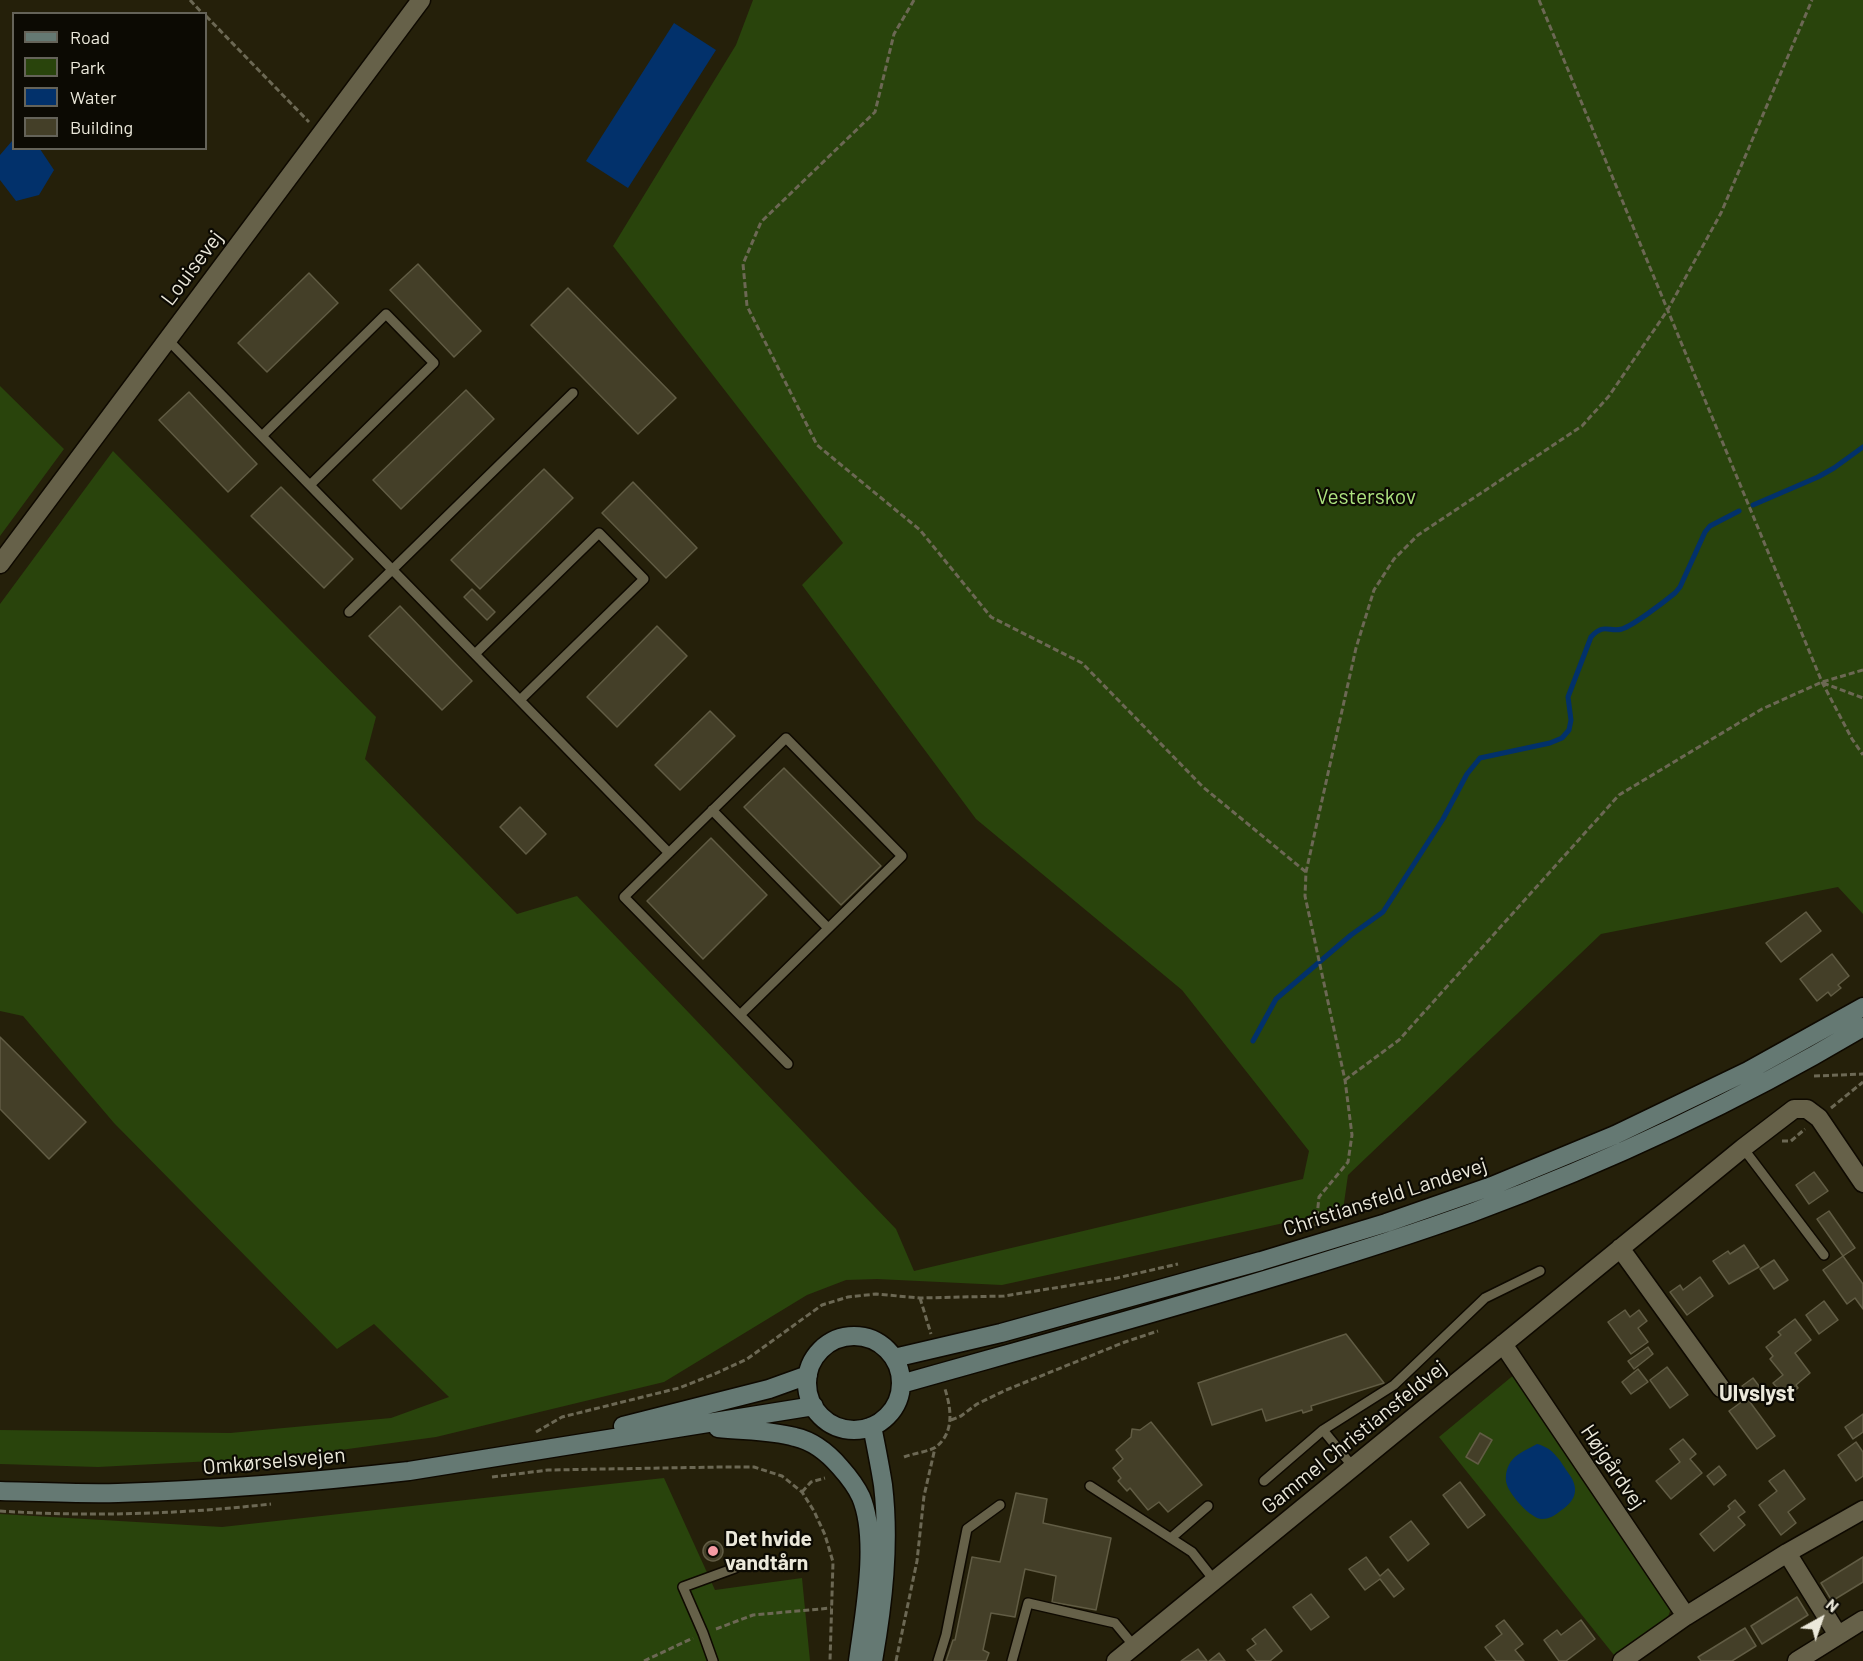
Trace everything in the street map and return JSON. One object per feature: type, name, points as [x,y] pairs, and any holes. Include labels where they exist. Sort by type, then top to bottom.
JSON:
[{"type":"main road","name":"Christiansfeld Landevej","points":[[894,1358],[1001,1333],[1238,1267],[1386,1223],[1492,1186],[1615,1135],[1748,1071],[1863,1007]]},
{"type":"main road","name":"Christiansfeld Landevej","points":[[901,1384],[1235,1289],[1469,1214],[1640,1143],[1756,1087],[1863,1027]]},
{"type":"main road","points":[[854,1336],[881,1344],[894,1358],[901,1384],[893,1409],[880,1422],[872,1426],[853,1429],[835,1425],[819,1414],[808,1391],[808,1375],[815,1357],[821,1350],[836,1339],[854,1336]]},
{"type":"main road","name":"Omkørselsvejen","points":[[550,1447],[676,1411],[770,1389],[808,1375]]},
{"type":"main road","name":"Omkørselsvejen","points":[[0,1491],[116,1493],[235,1488],[409,1471],[814,1406]]},
{"type":"main road","points":[[692,1425],[775,1432],[797,1437],[819,1447],[832,1457],[847,1475],[861,1498],[868,1527],[868,1582],[858,1661]]},
{"type":"main road","points":[[872,1426],[883,1486],[885,1531],[883,1585],[873,1661]]},
{"type":"street","name":"Louisevej","points":[[0,564],[421,0]]},
{"type":"street","name":"Gammel Christiansfeldvej","points":[[1116,1661],[1620,1248],[1794,1109],[1807,1110],[1818,1118],[1863,1183]]},
{"type":"street","points":[[1620,1248],[1721,1388]]},
{"type":"street","name":"Højgårdvej","points":[[1503,1344],[1686,1616]]},
{"type":"street","points":[[1622,1661],[1686,1616],[1863,1509]]},
{"type":"street","points":[[1787,1553],[1838,1635]]},
{"type":"street","points":[[1797,1661],[1863,1620]]},
{"type":"lane","points":[[262,436],[386,314],[434,363],[310,485]]},
{"type":"lane","points":[[167,339],[669,853]]},
{"type":"lane","points":[[349,612],[573,393]]},
{"type":"lane","points":[[475,654],[599,533],[644,579],[520,700]]},
{"type":"lane","points":[[740,1015],[902,856],[786,738],[624,897],[788,1064]]},
{"type":"lane","points":[[712,810],[828,928]]},
{"type":"lane","points":[[1743,1148],[1824,1255]]},
{"type":"lane","points":[[1264,1480],[1323,1430],[1394,1385],[1485,1298],[1540,1271]]},
{"type":"lane","points":[[1323,1430],[1353,1467]]},
{"type":"lane","points":[[1090,1486],[1192,1552],[1214,1580]]},
{"type":"lane","points":[[938,1661],[946,1635],[967,1529],[1000,1505]]},
{"type":"lane","points":[[1171,1538],[1208,1506]]},
{"type":"lane","points":[[713,1661],[704,1633],[683,1587],[735,1568]]},
{"type":"lane","points":[[1012,1661],[1028,1603],[1116,1623],[1134,1646]]},
{"type":"path","points":[[190,0],[201,12]]},
{"type":"path","points":[[914,0],[894,34],[875,112],[761,222],[743,264],[747,306],[817,445],[920,530],[992,617],[1082,663],[1203,787],[1306,872]]},
{"type":"path","points":[[1539,0],[1822,682],[1863,755]]},
{"type":"path","points":[[1326,1224],[1316,1227],[1319,1197],[1348,1162],[1352,1135],[1345,1080],[1305,896],[1306,872],[1356,648],[1374,590],[1394,559],[1418,535],[1582,426],[1609,396],[1667,311],[1721,213],[1812,0]]},
{"type":"path","points":[[207,18],[320,134]]},
{"type":"path","points":[[1345,1080],[1400,1040],[1619,795],[1762,709],[1822,682],[1863,670]]},
{"type":"path","points":[[1822,682],[1863,698]]},
{"type":"path","points":[[525,1434],[536,1432],[562,1418],[679,1388],[712,1375],[747,1359],[822,1305],[848,1297],[876,1294],[920,1298],[1004,1296],[1117,1278],[1184,1263]]},
{"type":"path","points":[[920,1298],[931,1334]]},
{"type":"path","points":[[951,1420],[962,1416],[977,1404],[1034,1379]]},
{"type":"path","points":[[896,1661],[917,1561],[924,1496],[935,1448],[944,1436],[951,1420],[951,1409],[944,1387]]},
{"type":"path","points":[[904,1457],[935,1448]]},
{"type":"path","points":[[548,1470],[754,1467],[783,1476],[802,1492],[825,1535],[833,1562],[830,1661]]},
{"type":"path","points":[[802,1492],[811,1482],[825,1478]]},
{"type":"path","points":[[644,1661],[704,1633],[753,1615],[831,1608]]},
{"type":"green space","name":"Vesterskov","points":[[753,0],[1863,0],[1863,914],[1838,887],[1601,934],[1348,1175],[1343,1210],[1002,1285],[877,1279],[846,1280],[807,1295],[664,1382],[436,1437],[289,1457],[98,1467],[0,1464],[0,1430],[230,1433],[391,1418],[449,1397],[374,1324],[337,1349],[114,1123],[23,1016],[0,1011],[0,604],[113,451],[376,717],[365,759],[517,914],[577,896],[896,1229],[914,1271],[1303,1179],[1309,1151],[1182,990],[976,819],[802,585],[843,543],[613,246],[736,45]]},
{"type":"green space","points":[[0,386],[64,449],[0,536]]},
{"type":"green space","points":[[1515,1374],[1671,1608],[1667,1620],[1614,1655],[1439,1437]]},
{"type":"green space","points":[[664,1478],[715,1590],[802,1578],[810,1661],[0,1661],[0,1514],[222,1527]]},
{"type":"water","points":[[674,23],[716,50],[628,188],[586,161]]},
{"type":"water","points":[[12,141],[12,150],[41,150],[54,170],[39,195],[16,201],[0,180],[0,155]]},
{"type":"water","points":[[1537,1444],[1556,1456],[1575,1486],[1574,1496],[1569,1504],[1545,1519],[1537,1518],[1522,1506],[1512,1495],[1506,1482],[1511,1462]]},
{"type":"building","points":[[418,264],[481,331],[454,357],[390,290]]},
{"type":"building","points":[[309,273],[338,303],[267,372],[238,343]]},
{"type":"building","points":[[568,288],[676,398],[638,434],[531,325]]},
{"type":"building","points":[[466,390],[494,419],[401,509],[373,480]]},
{"type":"building","points":[[189,392],[257,464],[228,492],[159,420]]},
{"type":"building","points":[[544,469],[573,498],[480,589],[451,560]]},
{"type":"building","points":[[633,482],[697,548],[666,578],[602,513]]},
{"type":"building","points":[[281,487],[353,559],[324,588],[251,516]]},
{"type":"building","points":[[472,589],[495,612],[487,620],[464,597]]},
{"type":"building","points":[[400,606],[472,681],[442,710],[369,636]]},
{"type":"building","points":[[657,626],[687,656],[617,727],[587,697]]},
{"type":"building","points":[[710,711],[735,736],[680,790],[655,765]]},
{"type":"building","points":[[784,768],[881,866],[841,905],[744,807]]},
{"type":"building","points":[[520,807],[546,834],[526,854],[500,827]]},
{"type":"building","points":[[711,838],[767,895],[703,959],[647,901]]},
{"type":"building","points":[[1806,912],[1821,931],[1781,962],[1766,943]]},
{"type":"building","points":[[1832,954],[1849,976],[1838,985],[1841,988],[1831,996],[1828,992],[1817,1001],[1800,979]]},
{"type":"building","points":[[0,1037],[86,1122],[49,1159],[0,1109]]},
{"type":"building","points":[[1814,1172],[1828,1191],[1809,1204],[1796,1185]]},
{"type":"building","points":[[1829,1211],[1855,1248],[1843,1256],[1817,1219]]},
{"type":"building","points":[[1744,1245],[1759,1267],[1729,1284],[1713,1261],[1728,1251],[1730,1254]]},
{"type":"building","points":[[1843,1256],[1863,1284],[1863,1309],[1855,1298],[1847,1304],[1823,1270]]},
{"type":"building","points":[[1774,1260],[1788,1280],[1774,1289],[1760,1269]]},
{"type":"building","points":[[1700,1277],[1713,1296],[1687,1315],[1670,1292],[1680,1285],[1683,1290]]},
{"type":"building","points":[[1824,1301],[1838,1320],[1819,1334],[1806,1315]]},
{"type":"building","points":[[1625,1310],[1630,1317],[1639,1310],[1647,1321],[1638,1328],[1648,1342],[1631,1354],[1608,1322]]},
{"type":"building","points":[[1795,1319],[1811,1340],[1795,1353],[1810,1373],[1786,1398],[1773,1383],[1783,1375],[1770,1359],[1773,1356],[1766,1347],[1781,1335],[1778,1332]]},
{"type":"building","points":[[1346,1334],[1384,1383],[1311,1406],[1312,1410],[1303,1413],[1302,1410],[1266,1421],[1262,1409],[1212,1425],[1198,1383]]},
{"type":"building","points":[[1648,1347],[1653,1354],[1634,1369],[1628,1361]]},
{"type":"building","points":[[1667,1367],[1688,1395],[1670,1408],[1650,1380]]},
{"type":"building","points":[[1638,1369],[1648,1382],[1631,1394],[1622,1382]]},
{"type":"building","points":[[1753,1378],[1762,1390],[1750,1399],[1742,1386]]},
{"type":"building","points":[[1747,1398],[1775,1436],[1757,1449],[1729,1411]]},
{"type":"building","points":[[1863,1414],[1863,1432],[1853,1439],[1845,1427]]},
{"type":"building","points":[[1151,1422],[1202,1485],[1168,1512],[1159,1502],[1148,1510],[1130,1488],[1127,1491],[1118,1481],[1121,1478],[1113,1468],[1123,1459],[1116,1450],[1131,1437],[1132,1429],[1140,1430]]},
{"type":"building","points":[[1480,1433],[1492,1440],[1478,1464],[1466,1457]]},
{"type":"building","points":[[1683,1439],[1696,1454],[1690,1459],[1702,1473],[1671,1499],[1656,1481],[1680,1462],[1670,1449]]},
{"type":"building","points":[[1856,1442],[1863,1452],[1863,1476],[1856,1481],[1838,1455]]},
{"type":"building","points":[[1719,1466],[1726,1475],[1714,1485],[1707,1476]]},
{"type":"building","points":[[1784,1470],[1805,1499],[1788,1512],[1796,1523],[1781,1535],[1759,1505],[1777,1491],[1769,1481]]},
{"type":"building","points":[[1460,1482],[1485,1515],[1468,1528],[1443,1495]]},
{"type":"building","points":[[1016,1493],[1047,1499],[1043,1523],[1111,1538],[1096,1610],[1052,1602],[1056,1576],[1025,1569],[1015,1617],[991,1613],[983,1650],[989,1653],[986,1661],[946,1661],[953,1640],[955,1640],[972,1557],[1000,1562]]},
{"type":"building","points":[[1735,1500],[1745,1512],[1738,1517],[1745,1525],[1714,1551],[1700,1534],[1730,1509],[1728,1506]]},
{"type":"building","points":[[1411,1521],[1429,1544],[1408,1561],[1390,1537]]},
{"type":"building","name":"Det hvide vandtårn","points":[[713,1541],[720,1544],[723,1551],[720,1558],[713,1561],[706,1558],[703,1551],[706,1544]]},
{"type":"building","points":[[1366,1557],[1380,1576],[1388,1569],[1404,1589],[1394,1597],[1380,1579],[1365,1590],[1349,1569]]},
{"type":"building","points":[[1863,1557],[1863,1582],[1832,1601],[1821,1583]]},
{"type":"building","points":[[1311,1594],[1329,1617],[1311,1630],[1293,1607]]},
{"type":"building","points":[[1797,1597],[1808,1615],[1762,1644],[1751,1626]]},
{"type":"building","points":[[1504,1620],[1523,1644],[1515,1650],[1524,1661],[1496,1661],[1485,1647],[1502,1634],[1496,1626]]},
{"type":"building","points":[[1581,1620],[1595,1639],[1566,1661],[1559,1661],[1544,1640],[1557,1630],[1561,1635]]},
{"type":"building","points":[[1745,1628],[1756,1646],[1732,1661],[1701,1661],[1698,1657]]},
{"type":"building","points":[[1265,1629],[1282,1651],[1270,1661],[1256,1661],[1247,1650],[1256,1644],[1252,1639]]},
{"type":"building","points":[[1198,1649],[1207,1661],[1181,1661]]},
{"type":"building","points":[[1219,1653],[1225,1661],[1209,1661]]},
{"type":"waterway","points":[[1753,505],[1818,477],[1863,447]]},
{"type":"waterway","points":[[1253,1041],[1276,999],[1351,935],[1383,912],[1443,819],[1467,774],[1480,758],[1550,743],[1562,738],[1569,730],[1571,720],[1568,697],[1591,637],[1603,629],[1617,630],[1627,627],[1675,593],[1680,587],[1705,532],[1710,526],[1739,511]]},
{"type":"place","name":"Det hvide vandtårn","points":[[713,1551]]},
{"type":"district","name":"Ulvslyst","points":[[1757,1394]]}]
